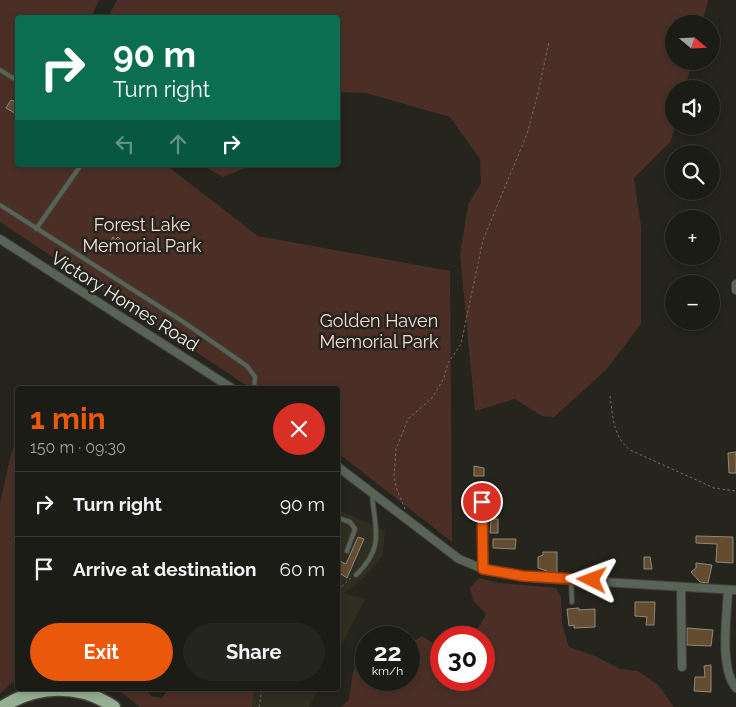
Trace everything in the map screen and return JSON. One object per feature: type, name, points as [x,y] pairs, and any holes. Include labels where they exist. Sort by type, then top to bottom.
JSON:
[{"type":"highway","points":[[2,707],[15,699],[31,693],[46,691]]},
{"type":"highway","points":[[73,691],[90,694],[114,707]]},
{"type":"street","name":"Victory Homes Road","points":[[0,238],[228,386]]},
{"type":"street","points":[[736,284],[736,290]]},
{"type":"street","points":[[340,469],[448,552],[483,569],[509,575],[732,590],[726,655],[729,677],[736,688]]},
{"type":"street","points":[[682,587],[682,667]]},
{"type":"lane","points":[[0,70],[15,79]]},
{"type":"lane","points":[[36,229],[80,167]]},
{"type":"lane","points":[[0,206],[182,321],[247,366],[255,377],[254,386]]},
{"type":"lane","points":[[356,575],[369,561],[374,552],[376,534],[372,493]]},
{"type":"lane","points":[[482,502],[483,569]]},
{"type":"lane","points":[[340,519],[350,522],[355,529],[347,550]]},
{"type":"lane","points":[[571,579],[572,602]]},
{"type":"path","points":[[404,517],[405,507],[397,490],[394,476],[396,449],[408,418],[432,398],[444,378],[448,363],[461,344],[483,240],[527,134],[549,41]]},
{"type":"path","points":[[610,396],[617,435],[621,443],[630,450],[714,488],[736,492]]},
{"type":"path","points":[[340,588],[356,575]]},
{"type":"path","points":[[259,707],[262,691]]},
{"type":"shaded area","points":[[340,511],[385,530],[383,555],[365,577],[344,593],[365,599],[340,648]]},
{"type":"shaded area","points":[[254,691],[318,691],[309,707],[252,707]]},
{"type":"green space","points":[[0,0],[99,0],[92,15],[15,15],[15,167],[169,167],[258,236],[450,271],[452,542],[340,455],[340,386],[247,386],[0,222]]},
{"type":"green space","points":[[117,0],[708,0],[704,15],[665,15],[665,70],[690,70],[687,80],[665,80],[665,135],[673,135],[671,141],[634,178],[641,227],[641,324],[605,371],[554,417],[542,416],[515,399],[475,411],[460,254],[468,205],[481,183],[480,159],[450,117],[366,93],[340,92],[340,15],[109,15]]},
{"type":"green space","points":[[206,167],[248,167],[223,177]]},
{"type":"green space","points":[[15,445],[15,680],[0,694],[0,503],[11,454]]},
{"type":"green space","points":[[479,578],[499,583],[556,588],[561,597],[562,624],[569,647],[595,656],[620,669],[638,671],[658,685],[674,707],[341,707],[349,700],[355,666],[355,691],[420,691],[420,637],[422,636],[430,641],[430,691],[495,691],[495,626],[479,626],[486,614],[473,600],[470,588]]},
{"type":"green space","points":[[120,691],[147,691],[151,696],[162,698],[167,691],[254,691],[252,707],[140,707]]},
{"type":"building","points":[[11,100],[15,102],[15,113],[6,108]]},
{"type":"building","points":[[113,237],[115,240],[118,237],[124,243],[110,255],[104,249]]},
{"type":"building","points":[[736,452],[736,473],[729,473],[728,453]]},
{"type":"building","points":[[474,466],[484,468],[484,476],[474,476]]},
{"type":"building","points":[[492,497],[492,500],[495,500],[495,511],[486,512],[484,498]]},
{"type":"building","points":[[491,519],[498,519],[498,533],[490,533]]},
{"type":"building","points":[[696,536],[733,537],[733,563],[716,562],[717,544],[696,543]]},
{"type":"building","points":[[358,537],[364,539],[347,578],[340,573],[340,561],[346,564]]},
{"type":"building","points":[[493,539],[516,539],[515,549],[493,548]]},
{"type":"building","points":[[543,552],[557,552],[557,574],[547,573],[547,571],[538,568],[538,557],[543,555]]},
{"type":"building","points":[[644,557],[650,557],[652,569],[644,569]]},
{"type":"building","points":[[696,563],[712,565],[708,583],[700,582],[691,572],[696,568]]},
{"type":"building","points":[[635,602],[655,602],[654,625],[646,625],[647,617],[635,616]]},
{"type":"building","points":[[579,608],[579,610],[595,609],[595,627],[574,628],[574,625],[569,626],[567,609]]},
{"type":"building","points":[[687,628],[713,630],[711,646],[687,645]]},
{"type":"building","points":[[711,665],[711,692],[694,691],[695,677],[705,677],[704,666]]},
{"type":"route","points":[[482,502],[483,569],[509,575],[537,578],[592,580]]},
{"type":"park label","name":"Forest Lake Memorial Park","points":[[142,234]]},
{"type":"park label","name":"Golden Haven Memorial Park","points":[[379,330]]}]
